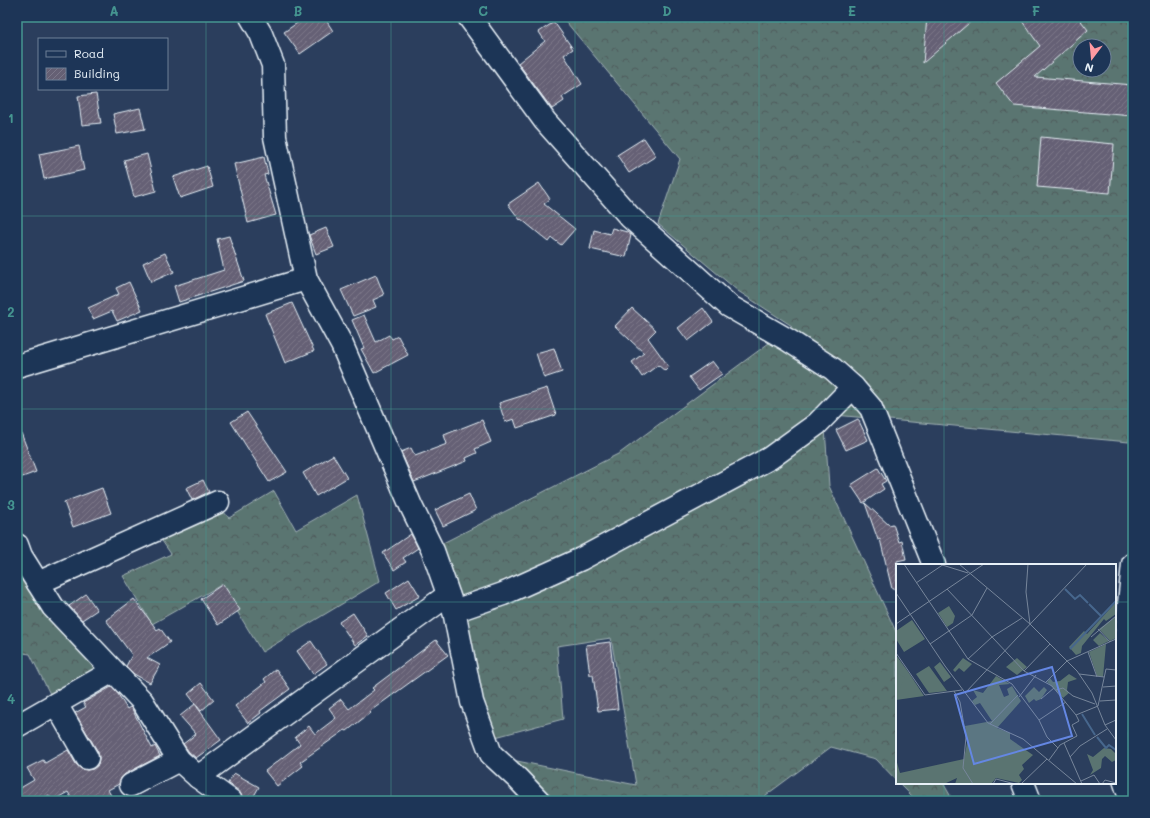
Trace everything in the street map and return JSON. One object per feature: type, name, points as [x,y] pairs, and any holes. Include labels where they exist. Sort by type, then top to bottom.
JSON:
[{"type":"street","points":[[251,17],[261,34],[273,65],[275,137],[306,279],[342,345],[411,506],[433,551],[451,603],[472,702],[491,754],[539,801]]},
{"type":"street","points":[[469,17],[544,121],[630,217],[729,306],[788,340],[833,369],[853,387],[871,408],[934,564]]},
{"type":"street","points":[[17,366],[306,279]]},
{"type":"street","points":[[198,777],[451,603],[503,594],[581,559],[770,458],[817,424],[853,387]]},
{"type":"street","points":[[38,583],[218,502]]},
{"type":"street","points":[[18,553],[53,607],[142,701],[179,760],[198,777],[231,801]]},
{"type":"street","points":[[1132,801],[1127,791],[1122,773],[1117,743],[1128,668],[1133,564]]},
{"type":"street","points":[[17,726],[114,671]]},
{"type":"street","points":[[56,704],[87,758]]},
{"type":"street","points":[[131,786],[179,760]]},
{"type":"street","points":[[1022,784],[1030,801]]},
{"type":"green space","points":[[562,17],[1133,17],[1133,405],[1129,442],[824,414],[829,486],[896,632],[896,780],[876,759],[831,747],[758,801],[551,801],[512,760],[636,785],[611,638],[557,646],[563,719],[488,739],[441,544],[620,453],[792,326],[738,291],[658,224],[680,159]]},
{"type":"green space","points":[[274,491],[296,530],[357,495],[380,581],[262,652],[221,585],[152,624],[123,576],[171,554],[156,532],[216,503],[229,518]]},
{"type":"green space","points":[[17,558],[103,671],[53,700],[30,654],[17,652]]},
{"type":"green space","points":[[900,784],[944,784],[950,795],[946,801],[917,801]]},
{"type":"building","points":[[306,17],[324,17],[333,31],[300,54],[284,32]]},
{"type":"building","points":[[927,17],[976,17],[923,63]]},
{"type":"building","points":[[1019,17],[1078,17],[1088,30],[1079,38],[1072,38],[1072,44],[1035,77],[1133,85],[1133,116],[1014,106],[996,83],[1040,46]]},
{"type":"building","points":[[554,22],[573,49],[564,55],[582,84],[562,97],[564,101],[552,109],[518,63],[545,41],[539,32]]},
{"type":"building","points":[[96,94],[101,123],[82,125],[78,96]]},
{"type":"building","points":[[140,108],[145,129],[117,134],[113,114]]},
{"type":"building","points":[[1041,137],[1114,144],[1110,193],[1037,187]]},
{"type":"building","points":[[644,138],[656,156],[629,173],[617,155]]},
{"type":"building","points":[[79,146],[84,170],[44,179],[39,154]]},
{"type":"building","points":[[147,154],[156,191],[134,197],[124,160]]},
{"type":"building","points":[[264,157],[268,174],[264,175],[276,215],[248,223],[234,164]]},
{"type":"building","points":[[207,166],[213,187],[180,198],[173,177]]},
{"type":"building","points":[[539,183],[550,199],[544,204],[575,229],[561,245],[552,238],[549,242],[521,219],[520,220],[508,204]]},
{"type":"building","points":[[326,228],[334,247],[316,254],[309,235]]},
{"type":"building","points":[[612,228],[627,232],[631,235],[626,257],[590,249],[594,230],[610,234]]},
{"type":"building","points":[[229,236],[244,281],[179,302],[174,286],[224,270],[217,239]]},
{"type":"building","points":[[165,253],[174,272],[151,282],[143,263]]},
{"type":"building","points":[[376,275],[384,295],[373,300],[376,307],[353,316],[341,290]]},
{"type":"building","points":[[129,282],[142,310],[117,321],[112,311],[93,319],[88,308],[119,294],[116,288]]},
{"type":"building","points":[[292,303],[314,351],[285,363],[265,314]]},
{"type":"building","points":[[632,308],[656,330],[648,338],[669,367],[665,371],[658,365],[642,377],[632,362],[644,353],[615,326]]},
{"type":"building","points":[[703,308],[713,322],[688,341],[678,328]]},
{"type":"building","points":[[364,315],[376,342],[389,335],[392,339],[398,336],[408,355],[374,373],[361,349],[364,348],[352,320]]},
{"type":"building","points":[[554,348],[562,372],[544,378],[536,353]]},
{"type":"building","points":[[712,361],[722,374],[699,390],[689,377]]},
{"type":"building","points":[[547,388],[556,415],[517,428],[514,419],[505,422],[499,403]]},
{"type":"building","points":[[247,412],[287,472],[269,482],[231,422]]},
{"type":"building","points":[[858,419],[868,440],[846,450],[836,430]]},
{"type":"building","points":[[482,420],[491,442],[475,449],[477,453],[466,458],[467,461],[414,482],[401,452],[411,448],[415,456],[447,444],[444,435]]},
{"type":"building","points":[[18,425],[36,472],[17,479],[17,426]]},
{"type":"building","points":[[333,455],[347,478],[316,496],[303,473]]},
{"type":"building","points":[[878,468],[886,481],[881,484],[884,489],[863,503],[851,485]]},
{"type":"building","points":[[203,480],[209,492],[192,500],[186,488]]},
{"type":"building","points":[[102,488],[111,513],[73,527],[64,502]]},
{"type":"building","points":[[469,494],[476,510],[443,526],[435,510]]},
{"type":"building","points":[[865,503],[889,525],[893,524],[899,542],[902,541],[906,559],[897,561],[896,564],[896,589],[892,589],[880,539],[878,540]]},
{"type":"building","points":[[411,534],[418,548],[403,558],[406,562],[394,570],[383,553]]},
{"type":"building","points":[[409,578],[420,596],[396,610],[386,593]]},
{"type":"building","points":[[223,584],[240,610],[218,625],[201,599]]},
{"type":"building","points":[[86,594],[97,610],[82,620],[69,606]]},
{"type":"building","points":[[134,599],[157,630],[160,628],[170,642],[147,658],[160,665],[150,683],[134,674],[126,666],[132,655],[106,620]]},
{"type":"building","points":[[353,613],[368,636],[355,645],[339,622]]},
{"type":"building","points":[[436,640],[448,655],[369,712],[370,713],[347,731],[345,730],[300,762],[303,766],[277,786],[265,771],[300,744],[295,737],[309,726],[315,734],[336,718],[329,708],[341,699],[349,709],[374,690],[372,688]]},
{"type":"building","points":[[311,641],[327,664],[313,674],[297,651]]},
{"type":"building","points":[[610,642],[618,709],[598,711],[593,675],[590,675],[586,645]]},
{"type":"building","points":[[276,669],[290,689],[260,711],[261,713],[248,723],[235,706],[266,682],[264,679]]},
{"type":"building","points":[[201,683],[214,700],[201,711],[188,694]]},
{"type":"building","points":[[111,687],[118,694],[127,709],[130,707],[132,709],[152,748],[155,746],[160,756],[125,774],[121,778],[119,784],[108,790],[114,801],[73,801],[68,792],[52,801],[49,795],[39,801],[17,801],[17,790],[34,780],[27,768],[43,760],[45,763],[68,750],[76,764],[81,769],[93,769],[98,765],[98,752],[75,713],[86,707],[83,703]]},
{"type":"building","points":[[195,704],[221,740],[196,758],[183,744],[196,734],[180,716]]},
{"type":"building","points":[[234,773],[259,787],[251,801],[243,800],[239,791],[228,783]]}]
